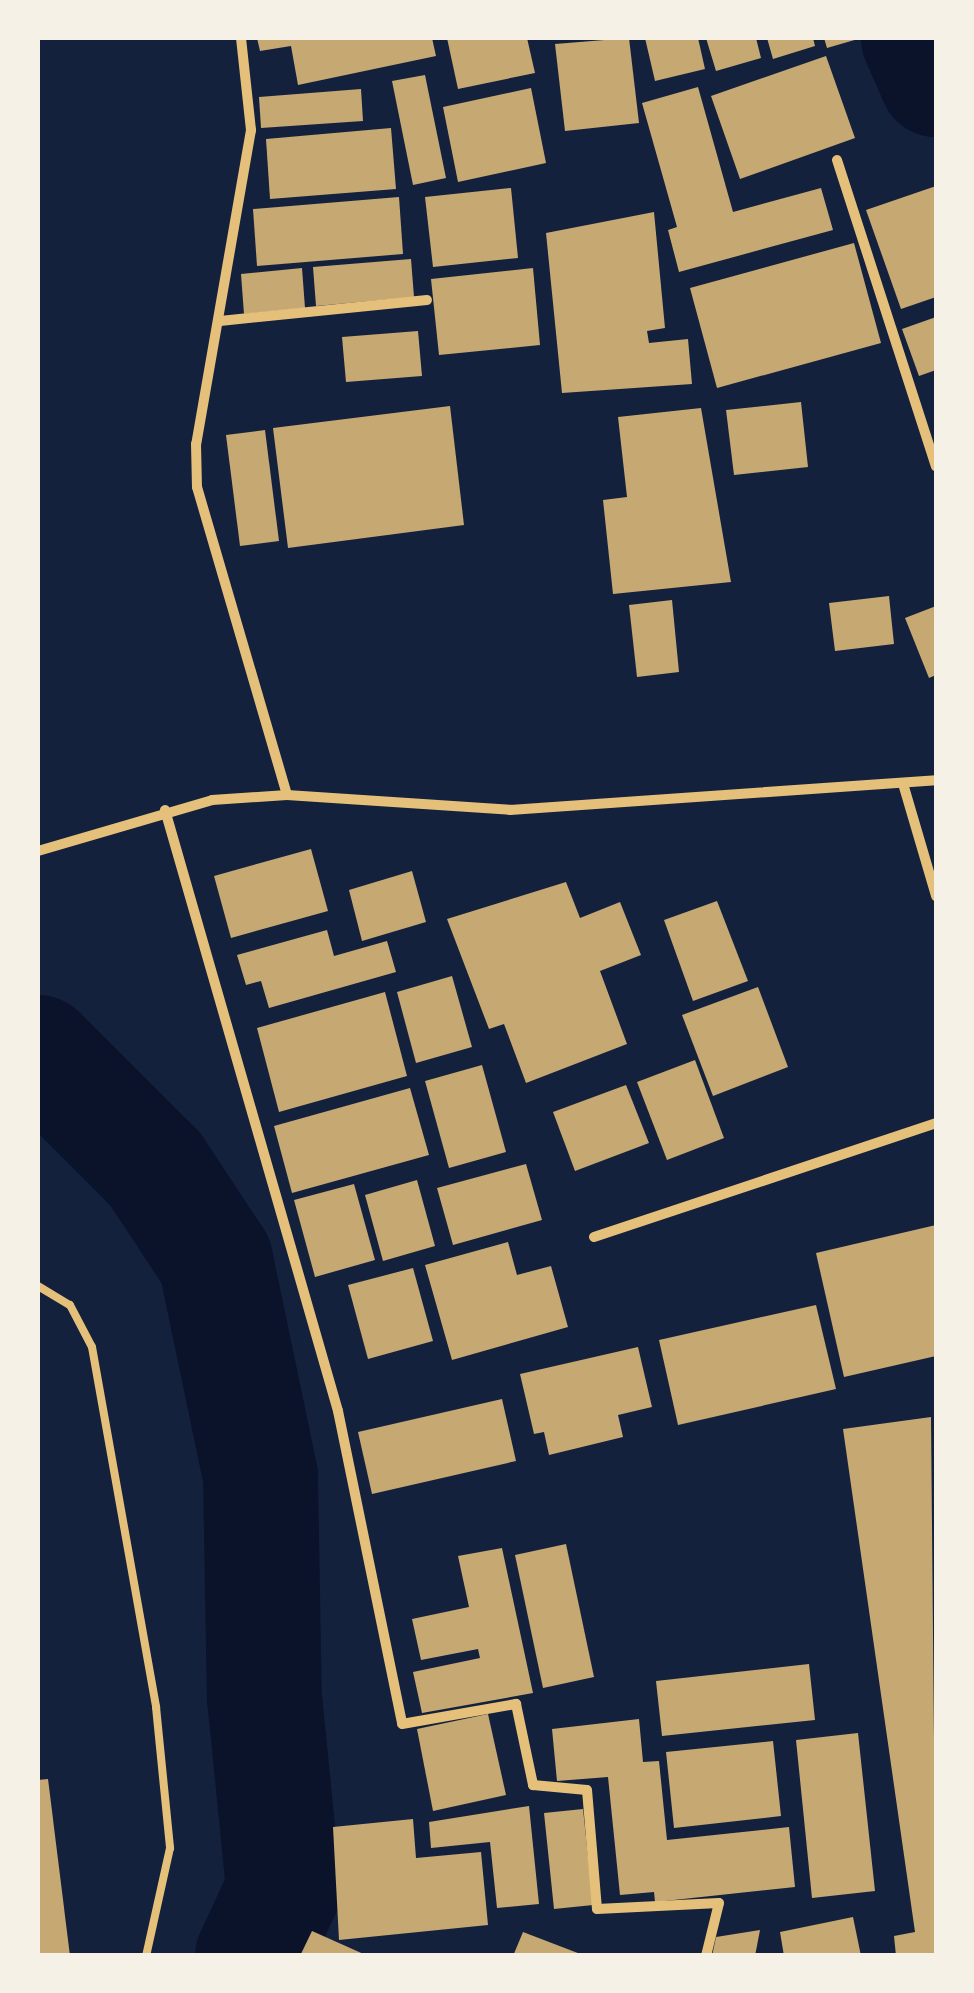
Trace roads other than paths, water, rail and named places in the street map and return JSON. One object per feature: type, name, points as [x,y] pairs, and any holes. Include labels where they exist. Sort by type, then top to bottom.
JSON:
[{"type":"street","points":[[241,38],[250,130],[197,487],[287,794]]},
{"type":"street","points":[[837,160],[936,466]]},
{"type":"street","points":[[220,321],[426,300]]},
{"type":"street","points":[[38,852],[164,810],[287,794],[510,810],[904,787],[936,780]]},
{"type":"street","points":[[904,787],[936,896]]},
{"type":"street","points":[[164,810],[338,1411],[402,1724],[516,1704],[533,1784],[587,1790],[597,1909],[719,1902],[706,1956]]},
{"type":"street","points":[[594,1237],[936,1123]]},
{"type":"lane","points":[[38,1286],[70,1305],[92,1346],[156,1707],[170,1848],[146,1956]]},
{"type":"waterway","points":[[918,38],[936,79]]},
{"type":"waterway","points":[[38,1052],[155,1169],[215,1260],[260,1476],[264,1697],[283,1889],[252,1956]]}]
